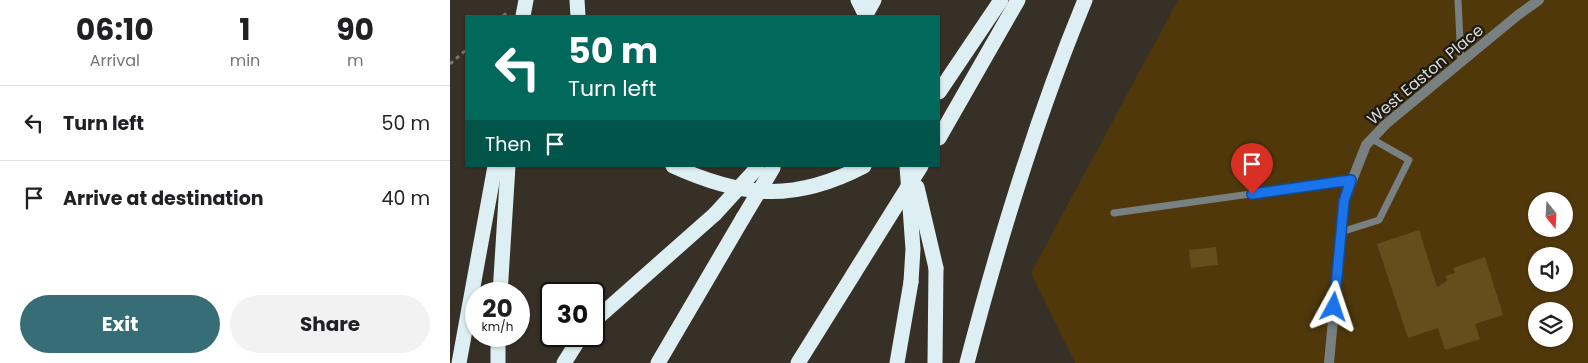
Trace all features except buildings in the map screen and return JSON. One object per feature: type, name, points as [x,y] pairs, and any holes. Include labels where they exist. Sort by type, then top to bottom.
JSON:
[{"type":"highway","points":[[523,15],[526,0]]},
{"type":"highway","points":[[577,0],[578,15]]},
{"type":"highway","points":[[858,0],[865,15]]},
{"type":"highway","points":[[866,15],[874,0]]},
{"type":"highway","points":[[940,90],[1000,0]]},
{"type":"highway","points":[[940,136],[1018,0]]},
{"type":"highway","points":[[967,363],[988,284],[1034,130],[1084,0]]},
{"type":"highway","points":[[459,363],[495,167]]},
{"type":"highway","points":[[501,282],[508,167]]},
{"type":"highway","points":[[676,167],[728,188],[772,192],[812,186],[847,175],[862,167]]},
{"type":"highway","points":[[605,311],[766,167]]},
{"type":"highway","points":[[658,363],[743,218],[766,167]]},
{"type":"highway","points":[[896,363],[911,282],[913,249],[907,167]]},
{"type":"highway","points":[[913,167],[936,268],[935,363]]},
{"type":"highway","points":[[798,363],[920,167]]},
{"type":"highway","points":[[498,347],[498,363]]},
{"type":"highway","points":[[564,363],[574,347]]},
{"type":"street","name":"West Easton Place","points":[[1329,363],[1344,201],[1366,145],[1386,124],[1539,0]]},
{"type":"lane","points":[[1458,0],[1461,62]]},
{"type":"lane","points":[[1341,232],[1379,220],[1408,160],[1372,139]]},
{"type":"lane","points":[[1114,213],[1351,180]]},
{"type":"path","points":[[450,64],[465,51]]},
{"type":"shaded area","points":[[1178,0],[1588,0],[1588,363],[1075,363],[1031,273]]},
{"type":"route","points":[[1252,194],[1351,180],[1344,201],[1334,307]]}]
